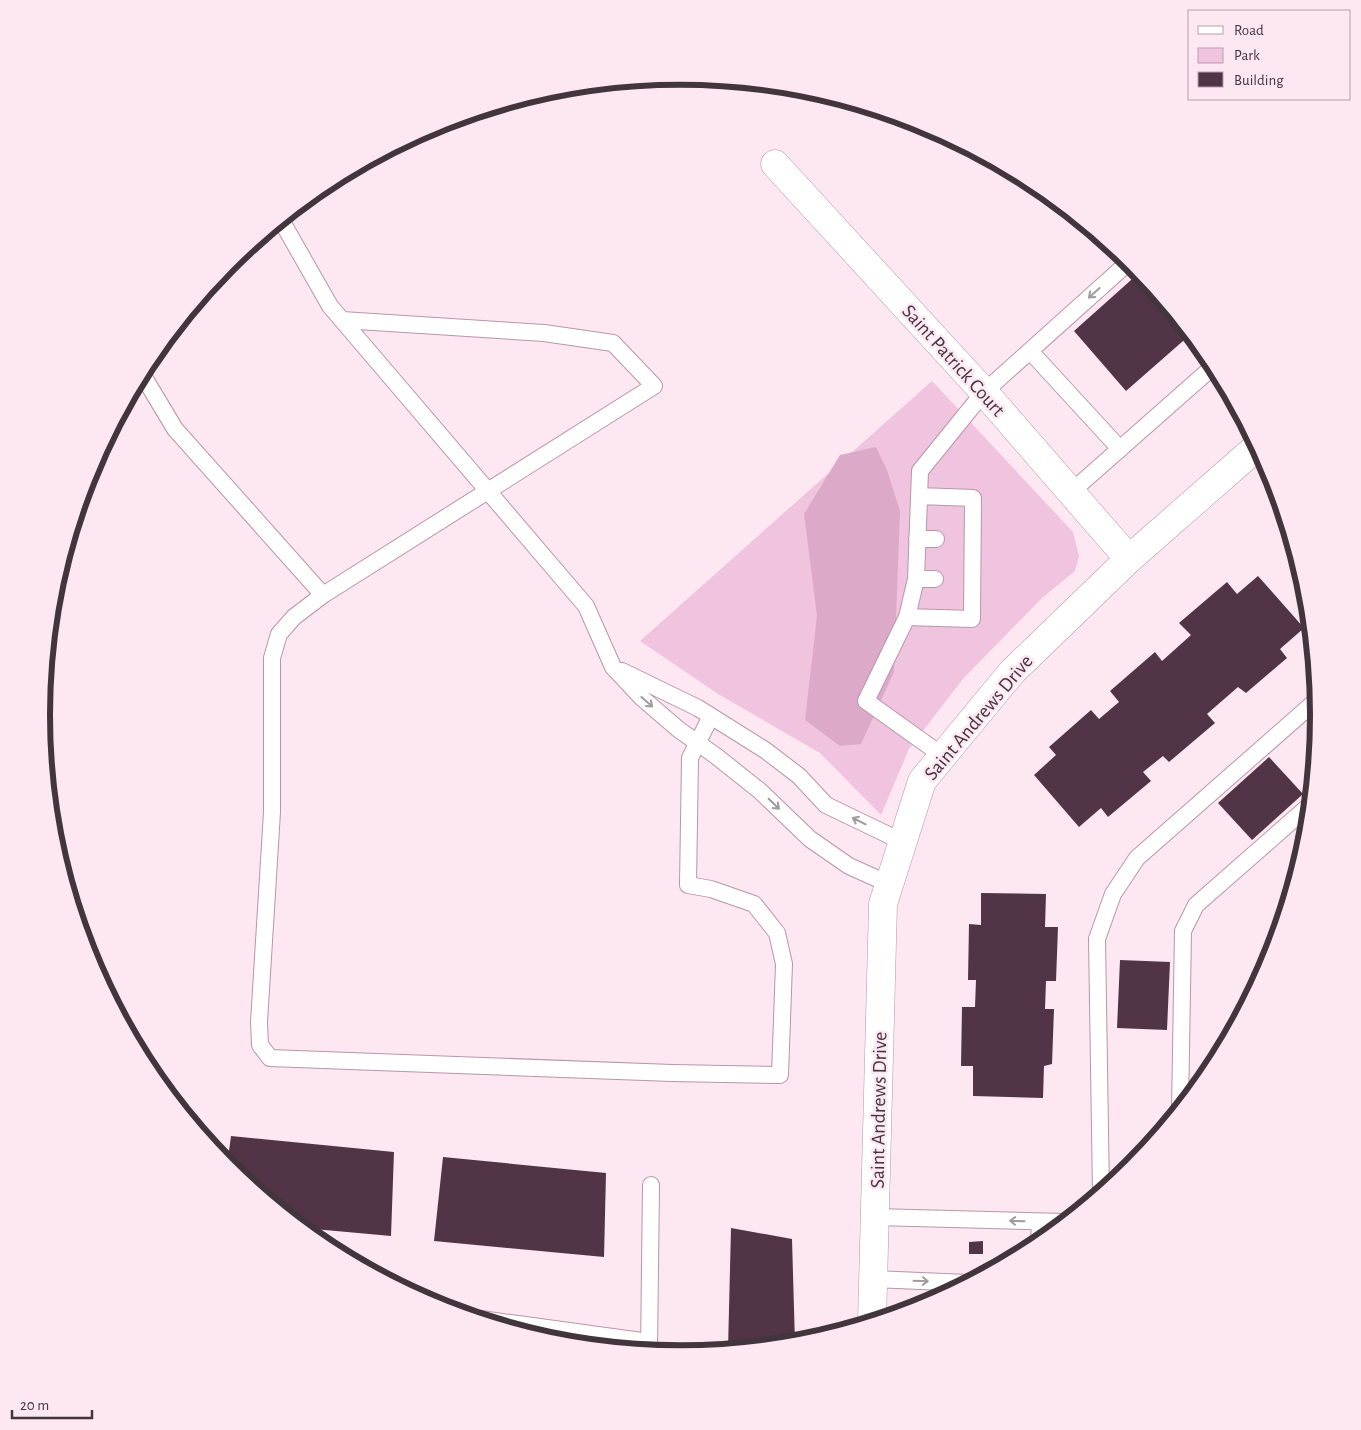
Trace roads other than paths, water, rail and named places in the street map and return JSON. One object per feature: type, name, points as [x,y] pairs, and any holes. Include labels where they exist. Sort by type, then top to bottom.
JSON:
[{"type":"street","name":"Saint Patrick Court","points":[[776,164],[984,392],[1128,559]]},
{"type":"street","name":"Saint Andrews Drive","points":[[872,1315],[883,904],[922,781],[1012,672],[1128,559],[1253,451]]},
{"type":"lane","points":[[284,225],[330,306],[586,606],[614,667],[642,698],[760,792],[810,839],[849,866],[889,884]]},
{"type":"lane","points":[[942,756],[866,701],[906,617],[916,579],[920,471],[984,392],[1124,267]]},
{"type":"lane","points":[[342,320],[544,333],[614,343],[654,386],[489,492],[323,595],[294,617],[279,634],[272,658],[272,812],[259,1022],[260,1044],[270,1058],[672,1073],[780,1075],[784,964],[777,933],[754,904],[711,889],[688,885],[690,758],[711,716]]},
{"type":"lane","points":[[1030,351],[1120,449]]},
{"type":"lane","points":[[1071,492],[1209,371]]},
{"type":"lane","points":[[146,381],[174,429],[323,595]]},
{"type":"lane","points":[[906,617],[972,619],[967,580],[968,540],[973,498],[919,496]]},
{"type":"lane","points":[[917,539],[936,539]]},
{"type":"lane","points":[[916,579],[935,579]]},
{"type":"lane","points":[[614,667],[711,716],[764,750],[799,776],[826,805],[902,842]]},
{"type":"lane","points":[[1101,1184],[1097,940],[1113,894],[1137,858],[1311,705]]},
{"type":"lane","points":[[1180,1100],[1183,930],[1196,905],[1304,810]]},
{"type":"lane","points":[[649,1344],[651,1185]]},
{"type":"lane","points":[[875,1217],[1054,1222]]},
{"type":"lane","points":[[1040,1222],[1040,1232]]},
{"type":"lane","points":[[873,1279],[954,1282]]},
{"type":"lane","points":[[534,1328],[620,1342]]}]
